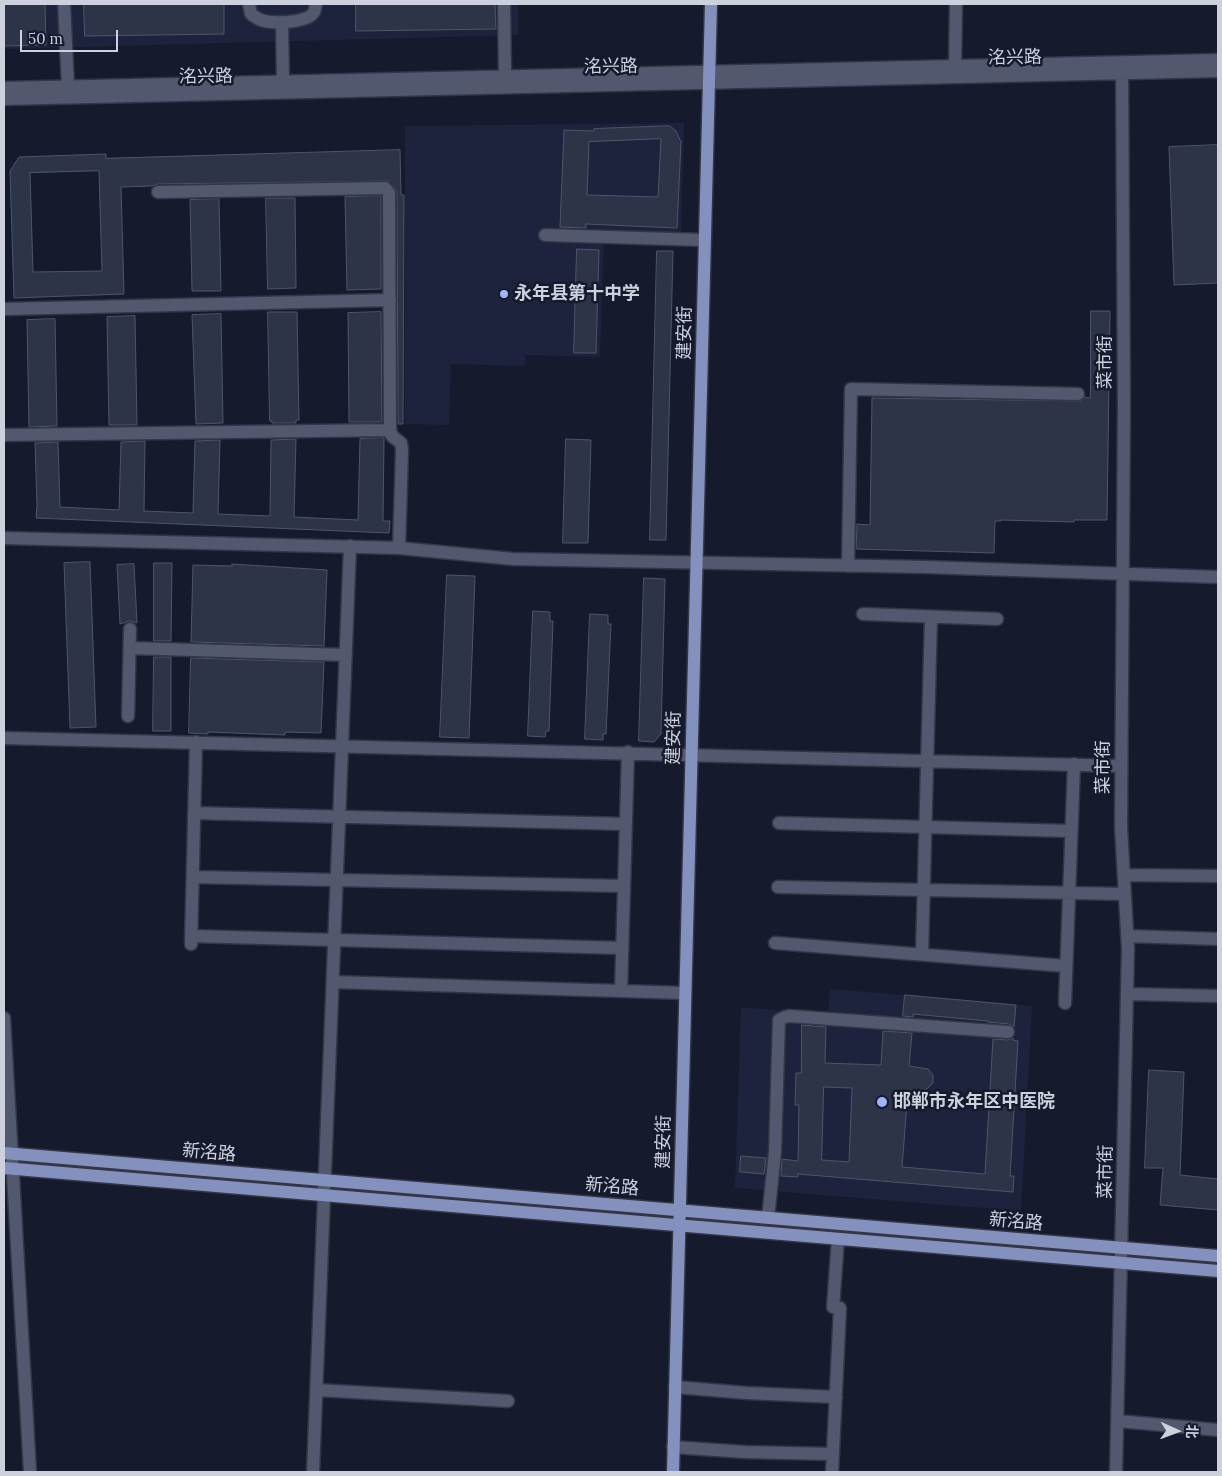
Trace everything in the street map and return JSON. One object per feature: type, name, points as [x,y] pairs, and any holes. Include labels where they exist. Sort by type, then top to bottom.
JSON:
[{"type":"main road","name":"建安街","points":[[673,1472],[710,4]]},
{"type":"main road","name":"新洺路","points":[[8,1153],[1218,1256]]},
{"type":"main road","name":"新洺路","points":[[8,1169],[1218,1271]]},
{"type":"street","points":[[64,4],[68,86]]},
{"type":"street","points":[[249,4],[251,14],[260,20],[282,22],[302,20],[308,17],[314,12],[316,4]]},
{"type":"street","points":[[504,4],[505,76]]},
{"type":"street","points":[[955,66],[956,4]]},
{"type":"street","points":[[282,22],[283,81]]},
{"type":"street","name":"洺兴路","points":[[4,99],[709,77],[1122,67],[1218,60]]},
{"type":"street","name":"洺兴路","points":[[4,88],[505,76],[709,77],[955,66],[1122,67],[1218,70]]},
{"type":"street","name":"菜市街","points":[[1116,1472],[1127,994],[1127,936],[1121,827],[1124,406],[1122,67]]},
{"type":"street","points":[[158,192],[385,188],[390,193],[390,430],[392,436],[401,443],[402,450],[399,548]]},
{"type":"street","points":[[545,235],[704,240]]},
{"type":"street","points":[[4,309],[390,300]]},
{"type":"street","points":[[848,566],[851,389],[1078,394]]},
{"type":"street","points":[[4,435],[390,430]]},
{"type":"street","points":[[4,538],[399,548],[513,559],[848,566],[1218,577]]},
{"type":"street","points":[[313,1472],[350,546]]},
{"type":"street","points":[[864,614],[997,619]]},
{"type":"street","points":[[922,954],[931,616]]},
{"type":"street","points":[[128,716],[130,630]]},
{"type":"street","points":[[130,648],[346,655]]},
{"type":"street","points":[[4,738],[628,752],[1121,766]]},
{"type":"street","points":[[196,742],[191,940],[334,940],[622,948]]},
{"type":"street","points":[[621,990],[628,752]]},
{"type":"street","points":[[1065,1003],[1074,764]]},
{"type":"street","points":[[194,813],[626,824]]},
{"type":"street","points":[[779,823],[1071,831]]},
{"type":"street","points":[[1124,875],[1218,876]]},
{"type":"street","points":[[192,877],[624,886]]},
{"type":"street","points":[[778,887],[1125,894]]},
{"type":"street","points":[[1127,936],[1218,938]]},
{"type":"street","points":[[775,943],[1066,966]]},
{"type":"street","points":[[333,982],[685,993]]},
{"type":"street","points":[[1127,994],[1218,996]]},
{"type":"street","points":[[768,1218],[775,1152],[779,1020],[789,1016],[1008,1032]]},
{"type":"street","points":[[4,1018],[8,1169],[30,1472]]},
{"type":"street","points":[[832,1472],[840,1308],[833,1307],[838,1239]]},
{"type":"street","points":[[675,1387],[836,1397]]},
{"type":"street","points":[[317,1390],[508,1400]]},
{"type":"street","points":[[1118,1421],[1218,1430]]},
{"type":"street","points":[[673,1447],[745,1452],[833,1454]]},
{"type":"shaded area","points":[[4,4],[518,4],[518,35],[4,49]]},
{"type":"shaded area","points":[[684,123],[681,234],[604,232],[600,357],[525,355],[525,366],[451,364],[449,425],[405,424],[405,126]]},
{"type":"shaded area","name":"邯郸市永年区中医院","points":[[830,989],[1032,1006],[1021,1211],[735,1188],[741,1007],[828,1015]]},
{"type":"building","points":[[4,4],[45,4],[46,45],[4,46]]},
{"type":"building","points":[[84,4],[224,4],[224,34],[85,36]]},
{"type":"building","points":[[356,4],[495,4],[496,29],[356,31]]},
{"type":"building","points":[[670,126],[676,131],[681,142],[677,228],[586,224],[586,228],[560,227],[564,130],[594,131],[594,129]],"holes":[[[661,139],[658,197],[587,195],[589,142]]]},
{"type":"building","points":[[1218,145],[1218,283],[1174,285],[1169,147]]},
{"type":"building","points":[[400,150],[401,195],[404,195],[403,424],[398,424],[397,193],[388,181],[158,184],[152,186],[121,187],[124,294],[14,298],[10,171],[19,157],[106,154],[106,158]],"holes":[[[99,171],[102,271],[33,272],[30,173]]]},
{"type":"building","points":[[381,196],[381,289],[347,290],[345,197]]},
{"type":"building","points":[[266,198],[295,198],[296,288],[268,289]]},
{"type":"building","points":[[219,199],[221,291],[192,291],[190,200]]},
{"type":"building","points":[[577,249],[599,250],[596,353],[574,353]]},
{"type":"building","points":[[657,251],[673,251],[666,540],[650,540]]},
{"type":"building","points":[[1091,311],[1110,311],[1107,520],[1074,520],[1074,522],[995,521],[994,553],[856,549],[857,524],[870,525],[872,398],[1081,401],[1085,397],[1090,398]]},
{"type":"building","points":[[268,312],[297,312],[299,420],[296,420],[296,423],[272,423],[270,421]]},
{"type":"building","points":[[381,312],[382,422],[349,422],[348,313]]},
{"type":"building","points":[[221,314],[223,423],[196,424],[192,315]]},
{"type":"building","points":[[135,316],[137,425],[109,425],[107,317]]},
{"type":"building","points":[[55,319],[57,426],[29,427],[27,320]]},
{"type":"building","points":[[384,438],[383,521],[390,521],[389,533],[36,518],[35,443],[58,442],[60,507],[119,510],[121,442],[145,441],[144,511],[193,513],[195,441],[220,440],[218,514],[270,516],[271,440],[296,439],[294,517],[358,520],[360,439]]},
{"type":"building","points":[[566,439],[591,440],[588,543],[563,543]]},
{"type":"building","points":[[90,562],[96,727],[70,728],[64,563]]},
{"type":"building","points":[[154,563],[172,563],[171,641],[154,641]]},
{"type":"building","points":[[134,564],[137,623],[130,621],[120,624],[117,565]]},
{"type":"building","points":[[232,564],[327,570],[324,646],[191,642],[193,565],[232,566]]},
{"type":"building","points":[[447,575],[475,576],[469,738],[440,737]]},
{"type":"building","points":[[644,578],[665,579],[661,734],[654,742],[639,741]]},
{"type":"building","points":[[533,611],[550,612],[550,621],[553,621],[549,731],[546,731],[545,737],[528,736]]},
{"type":"building","points":[[590,614],[608,615],[608,624],[611,624],[606,734],[603,734],[603,740],[585,739]]},
{"type":"building","points":[[154,657],[171,657],[171,731],[153,731]]},
{"type":"building","points":[[191,658],[324,662],[321,733],[285,732],[285,735],[189,733]]},
{"type":"building","points":[[905,995],[1016,1005],[1014,1027],[1009,1024],[988,1021],[913,1014],[913,1017],[903,1016]]},
{"type":"building","points":[[802,1025],[826,1027],[825,1063],[881,1065],[883,1031],[912,1033],[909,1066],[928,1069],[933,1075],[933,1083],[923,1091],[908,1090],[902,1167],[985,1174],[993,1039],[1007,1040],[1013,1038],[1013,1040],[1018,1041],[1010,1176],[1014,1176],[1013,1192],[798,1174],[798,1177],[781,1176],[782,1159],[798,1161],[799,1105],[795,1105],[796,1073],[801,1073]],"holes":[[[824,1087],[852,1088],[849,1162],[822,1160]]]},
{"type":"building","points":[[1149,1070],[1184,1072],[1180,1175],[1218,1179],[1218,1210],[1160,1205],[1163,1168],[1145,1168]]},
{"type":"building","points":[[741,1156],[766,1158],[764,1174],[740,1172]]},
{"type":"place","name":"永年县第十中学","points":[[504,294]]},
{"type":"place","name":"邯郸市永年区中医院","points":[[882,1102]]}]
